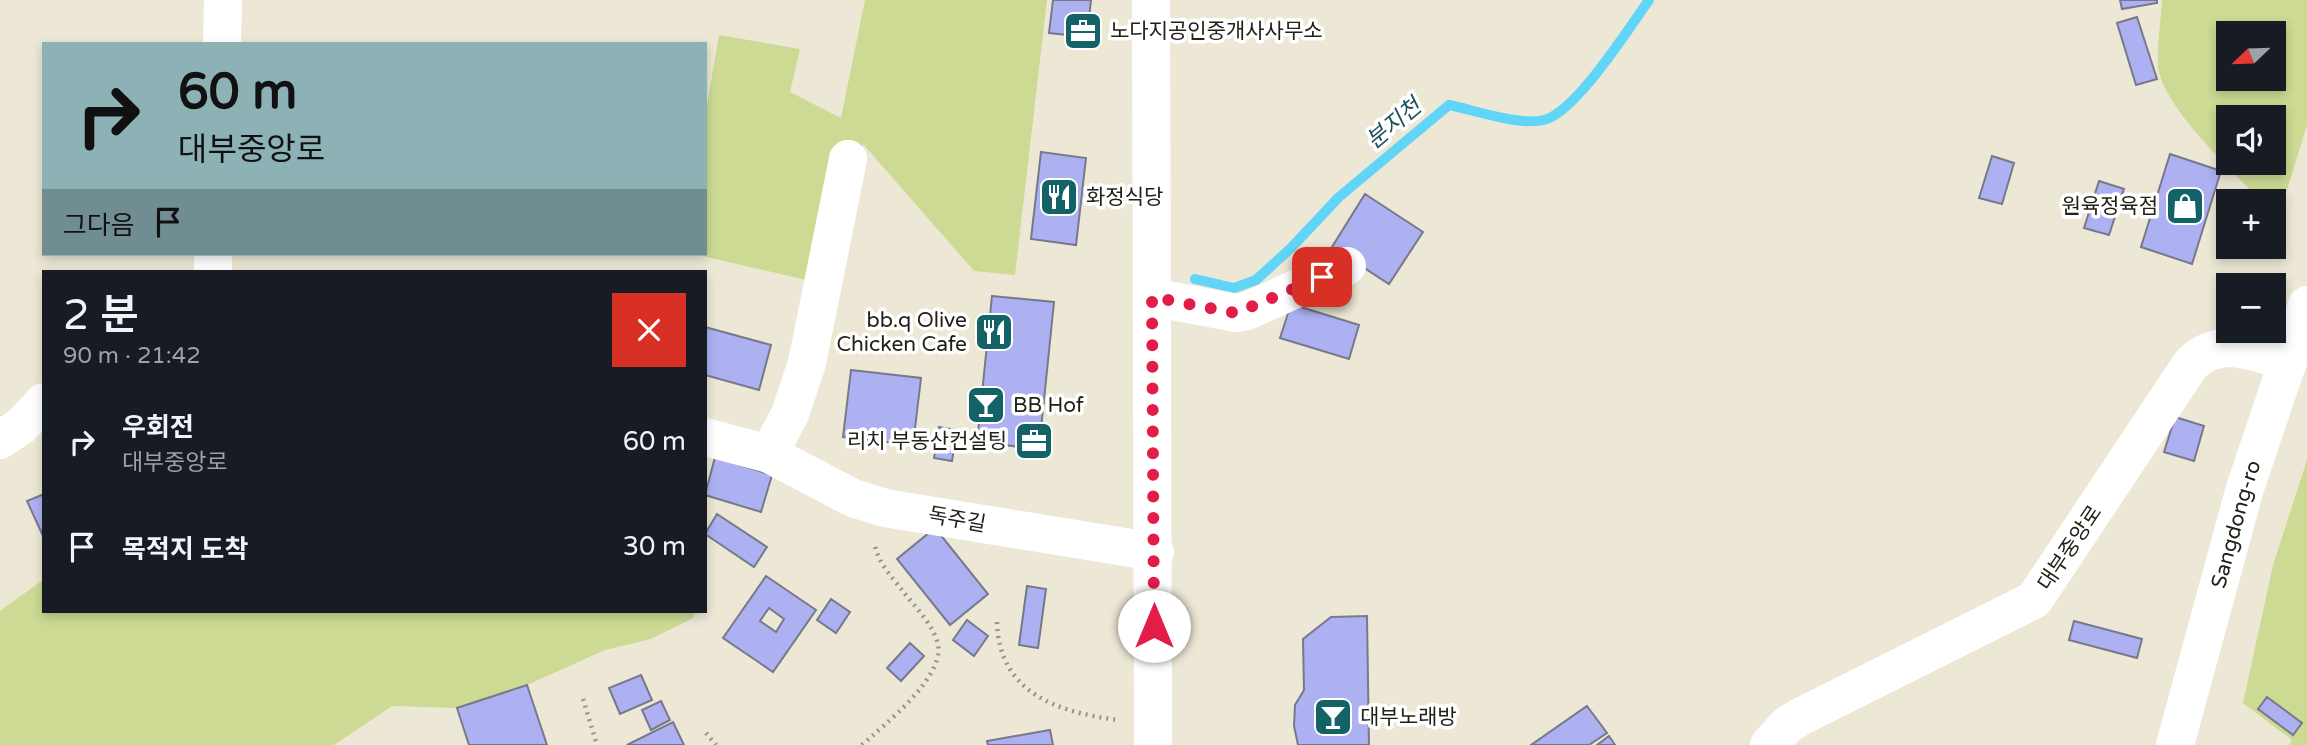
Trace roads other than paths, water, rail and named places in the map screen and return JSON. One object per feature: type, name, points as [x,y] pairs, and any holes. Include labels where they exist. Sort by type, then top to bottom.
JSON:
[{"type":"street","points":[[222,42],[223,0]]},
{"type":"street","points":[[1151,0],[1155,552],[1153,734]]},
{"type":"street","points":[[769,454],[790,414],[807,363],[848,159]]},
{"type":"street","points":[[1152,297],[1236,313],[1347,266]]},
{"type":"street","name":"Sangdong-ro","points":[[2175,745],[2245,488],[2307,305]]},
{"type":"street","name":"대부중앙로","points":[[1769,745],[1787,725],[1800,717],[2034,600],[2191,364],[2201,354],[2230,346],[2288,362]]},
{"type":"street","points":[[0,440],[21,426],[42,404]]},
{"type":"street","name":"독주길","points":[[707,438],[769,454],[853,498],[886,508],[1155,552]]},
{"type":"waterway","name":"분지천","points":[[1195,279],[1234,288],[1256,280],[1291,248],[1339,197],[1449,105],[1522,121],[1544,120],[1557,114],[1601,68],[1649,0]]},
{"type":"place","name":"노다지공인중개사사무소","points":[[1083,31]]},
{"type":"place","name":"화정식당","points":[[1059,197]]},
{"type":"place","name":"원육정육점","points":[[2185,206]]},
{"type":"place","name":"bb.q Olive Chicken Cafe","points":[[994,332]]},
{"type":"place","name":"BB Hof","points":[[986,405]]},
{"type":"place","name":"리치 부동산컨설팅","points":[[1034,441]]},
{"type":"place","name":"대부노래방","points":[[1333,717]]}]
